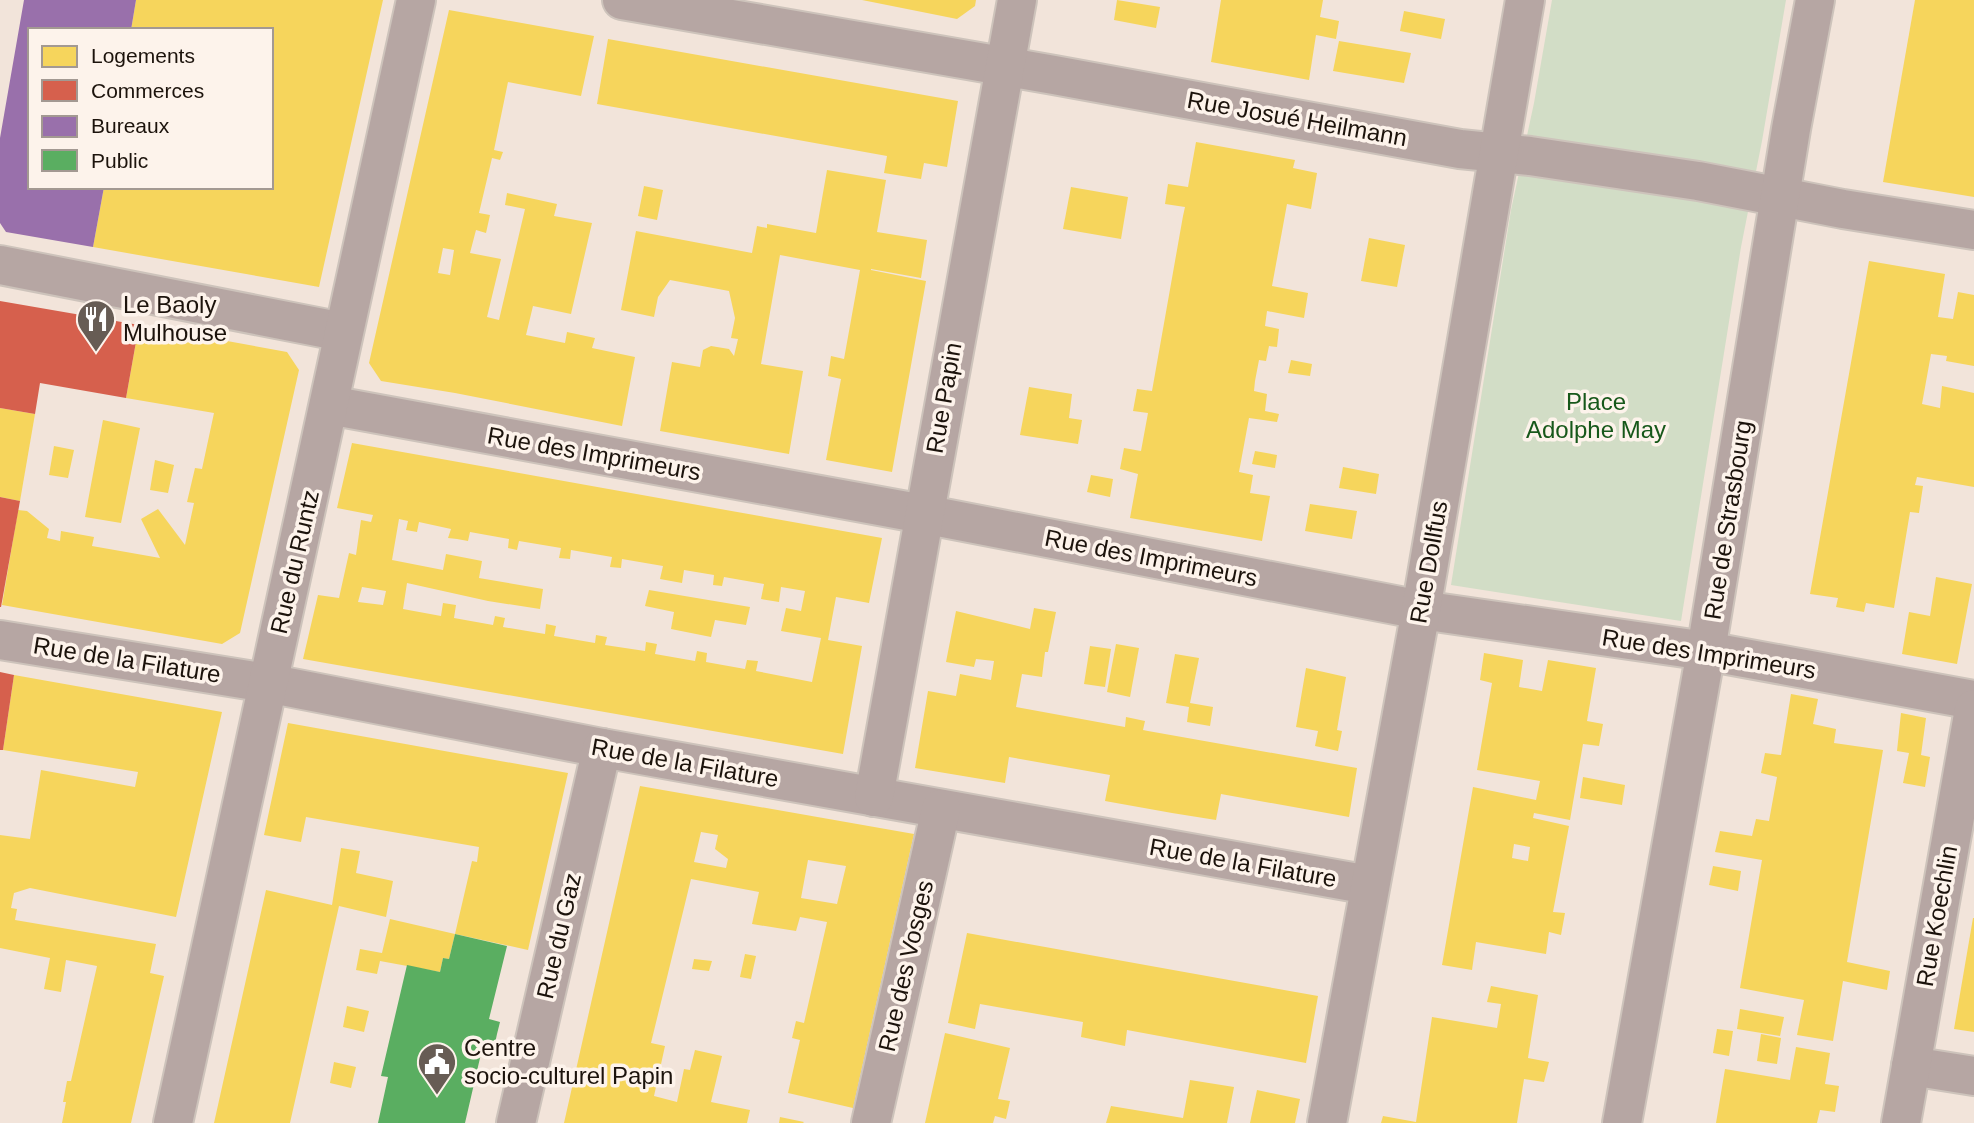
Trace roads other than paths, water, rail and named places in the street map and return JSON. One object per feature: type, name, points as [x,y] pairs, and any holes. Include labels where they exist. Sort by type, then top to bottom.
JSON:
[{"type":"street","name":"Rue du Runtz","points":[[173,1123],[416,0]]},
{"type":"street","name":"Rue Josué Heilmann","points":[[622,0],[1460,149],[1698,181],[1843,209],[1974,230]]},
{"type":"street","name":"Rue Papin","points":[[874,797],[1017,0]]},
{"type":"street","name":"Rue Dollfus","points":[[1327,1123],[1421,610],[1525,0]]},
{"type":"street","name":"Rue de Strasbourg","points":[[1622,1123],[1706,652],[1791,129],[1815,0]]},
{"type":"street","points":[[0,265],[343,332]]},
{"type":"street","name":"Rue des Imprimeurs","points":[[329,405],[923,514],[1421,610],[1706,652],[1974,700]]},
{"type":"street","name":"Rue de la Filature","points":[[0,640],[267,683],[602,748],[1370,885]]},
{"type":"street","name":"Rue Koechlin","points":[[1901,1123],[1974,709]]},
{"type":"street","name":"Rue du Gaz","points":[[516,1123],[602,748]]},
{"type":"street","name":"Rue des Vosges","points":[[870,1123],[941,809]]},
{"type":"street","points":[[1910,1066],[1974,1076]]},
{"type":"place","name":"Le Baoly Mulhouse","points":[[96,353]]},
{"type":"place","name":"Centre socio-culturel Papin","points":[[437,1096]]},
{"type":"park label","name":"Place Adolphe May","points":[[1596,416]]}]
